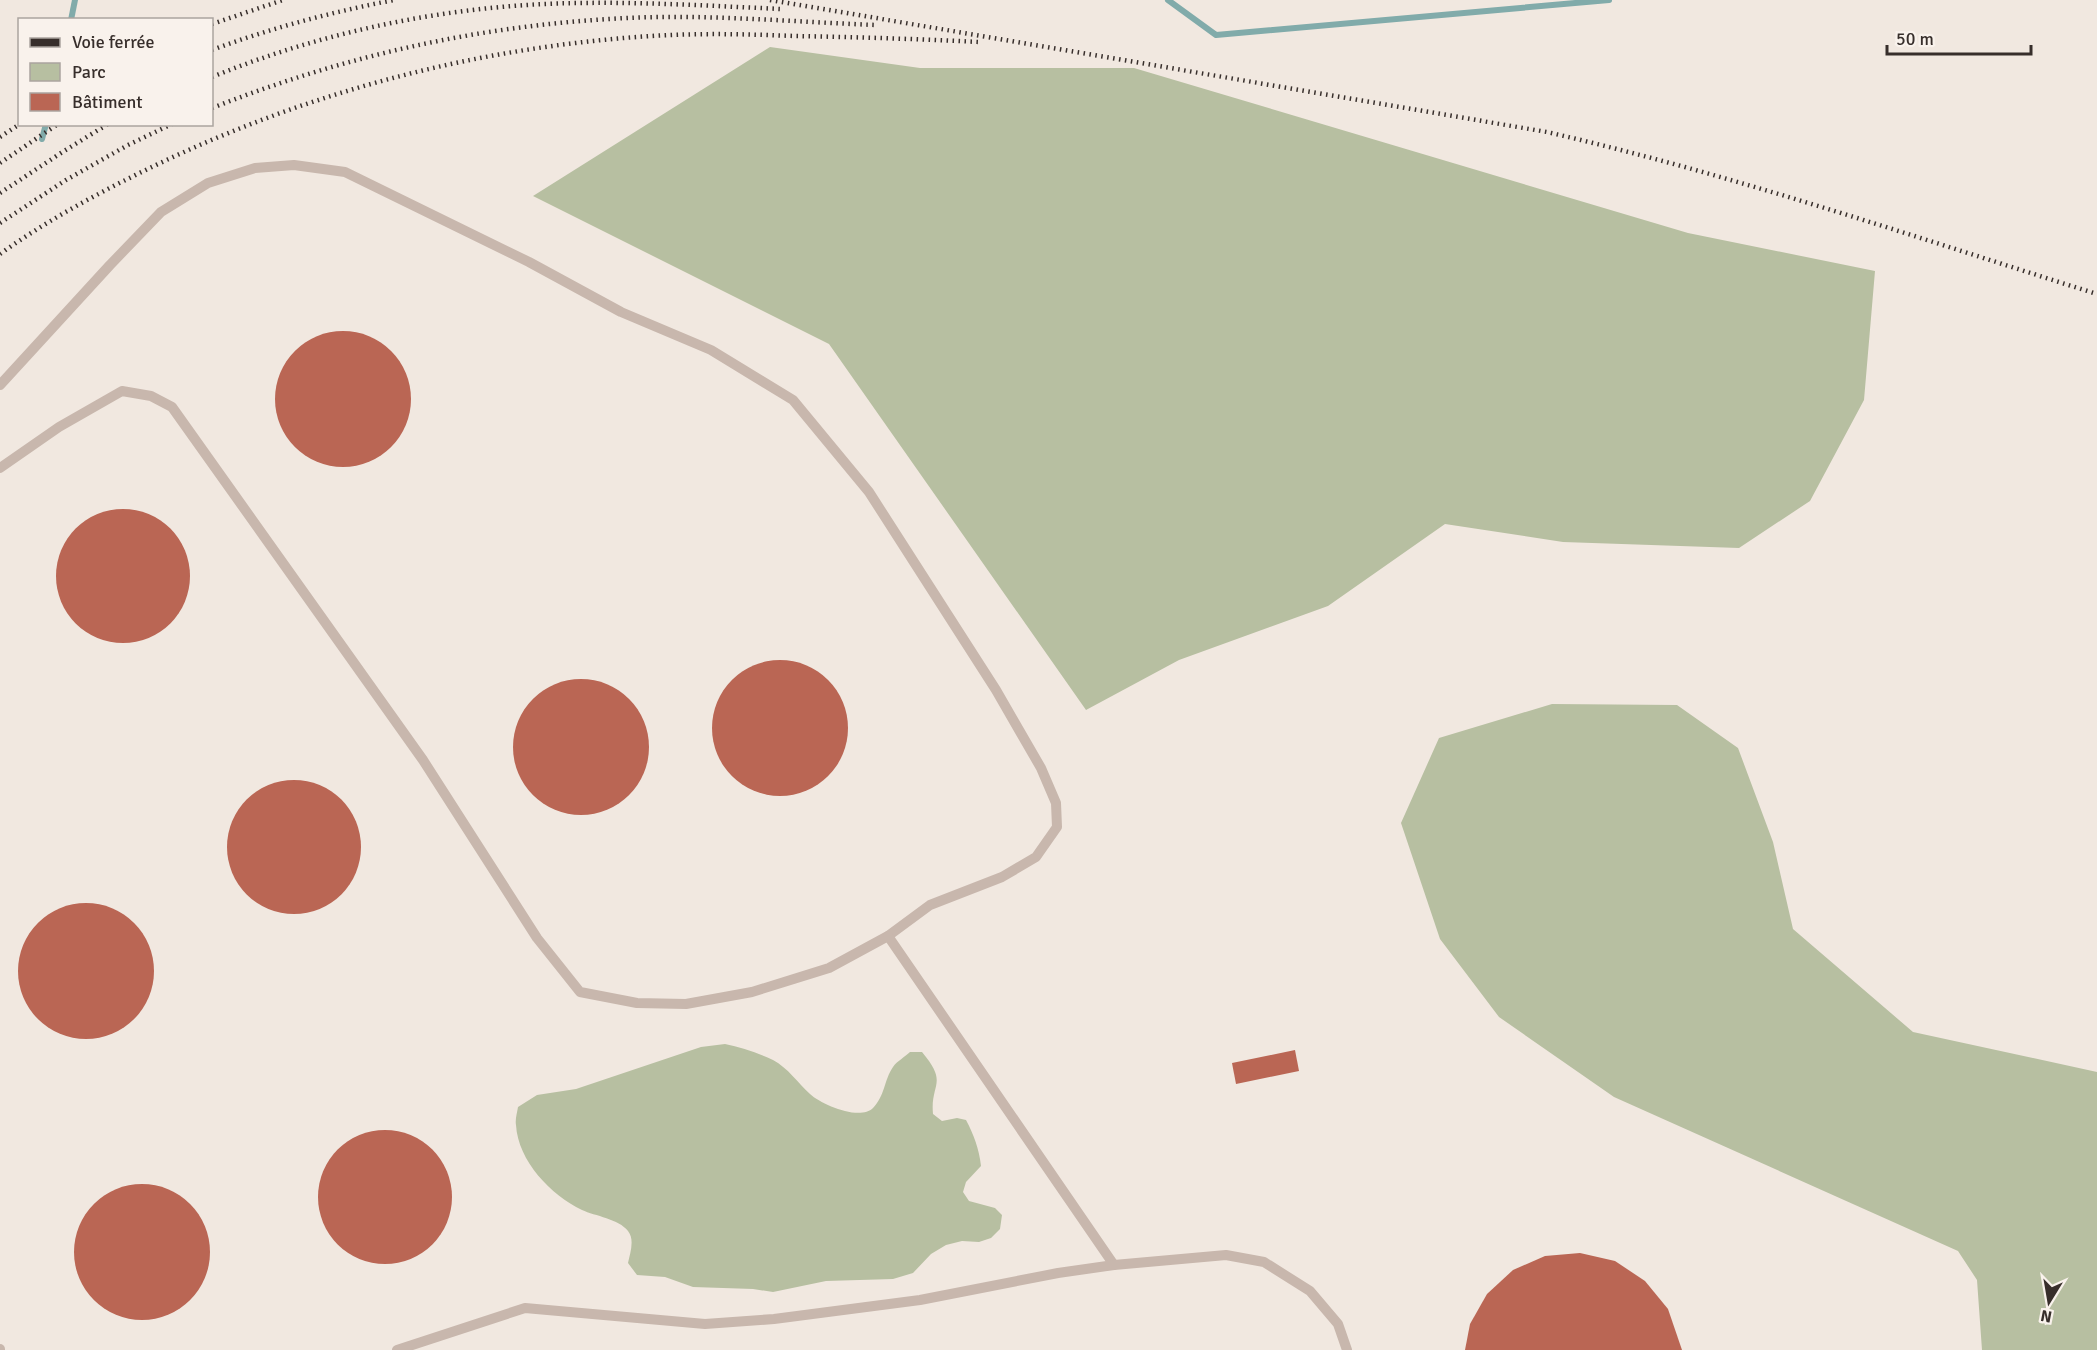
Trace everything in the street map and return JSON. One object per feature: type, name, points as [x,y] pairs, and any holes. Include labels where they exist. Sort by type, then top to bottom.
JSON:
[{"type":"lane","points":[[0,385],[161,212],[208,183],[255,168],[294,165],[345,172],[529,262],[621,312],[711,350],[794,400],[869,492],[996,690],[1041,768],[1056,803],[1057,827],[1036,858],[1002,878],[930,905],[888,936],[829,968],[752,992],[686,1004],[637,1003],[580,992],[537,939],[423,760],[172,407],[151,396],[122,390],[59,428],[0,468]]},
{"type":"lane","points":[[888,936],[1114,1265]]},
{"type":"lane","points":[[397,1350],[525,1308],[705,1324],[762,1320],[920,1300],[1058,1273],[1114,1265],[1226,1255],[1264,1263],[1310,1291],[1338,1324],[1347,1350]]},
{"type":"green space","points":[[770,47],[920,68],[1134,68],[1688,233],[1875,271],[1864,400],[1810,501],[1739,548],[1563,542],[1445,524],[1328,606],[1179,660],[1086,710],[829,344],[533,196]]},
{"type":"green space","points":[[1552,704],[1677,705],[1738,748],[1773,842],[1793,929],[1913,1032],[2097,1072],[2097,1350],[1982,1350],[1977,1280],[1958,1251],[1614,1097],[1499,1017],[1440,939],[1401,823],[1439,738]]},
{"type":"green space","points":[[725,1044],[749,1050],[773,1060],[816,1098],[832,1107],[859,1113],[867,1112],[877,1103],[890,1072],[897,1063],[910,1052],[922,1052],[937,1078],[933,1114],[942,1121],[957,1118],[966,1120],[974,1137],[981,1166],[966,1182],[963,1192],[969,1201],[995,1208],[1002,1215],[1000,1229],[991,1238],[979,1242],[962,1241],[946,1245],[931,1254],[913,1273],[893,1279],[826,1281],[773,1292],[693,1287],[665,1277],[637,1275],[628,1263],[632,1242],[628,1231],[613,1221],[570,1204],[548,1186],[530,1164],[518,1138],[516,1123],[518,1107],[537,1095],[576,1089],[701,1047]]},
{"type":"building","points":[[343,331],[369,336],[391,351],[406,373],[411,399],[406,425],[391,447],[369,462],[343,467],[317,462],[295,447],[280,425],[275,399],[280,373],[295,351],[317,336]]},
{"type":"building","points":[[123,509],[149,514],[171,528],[185,550],[190,576],[185,602],[171,624],[149,638],[123,643],[97,638],[75,624],[61,602],[56,576],[61,550],[75,528],[97,514]]},
{"type":"building","points":[[780,660],[806,665],[828,680],[843,702],[848,728],[843,754],[828,776],[806,791],[780,796],[754,791],[732,776],[717,754],[712,728],[717,702],[732,680],[754,665]]},
{"type":"building","points":[[581,679],[607,684],[629,699],[644,721],[649,747],[644,773],[629,795],[607,810],[581,815],[555,810],[533,795],[518,773],[513,747],[518,721],[533,699],[555,684]]},
{"type":"building","points":[[294,780],[320,785],[342,799],[356,821],[361,847],[356,873],[342,895],[320,909],[294,914],[268,909],[246,895],[232,873],[227,847],[232,821],[246,799],[268,785]]},
{"type":"building","points":[[86,903],[112,908],[134,923],[149,945],[154,971],[149,997],[134,1019],[112,1034],[86,1039],[60,1034],[38,1019],[23,997],[18,971],[23,945],[38,923],[60,908]]},
{"type":"building","points":[[1295,1050],[1299,1071],[1236,1084],[1232,1063]]},
{"type":"building","points":[[385,1130],[411,1135],[432,1150],[447,1171],[452,1197],[447,1223],[432,1244],[411,1259],[385,1264],[359,1259],[338,1244],[323,1223],[318,1197],[323,1171],[338,1150],[359,1135]]},
{"type":"building","points":[[142,1184],[168,1189],[180,1195],[190,1204],[199,1214],[205,1226],[210,1252],[205,1278],[199,1290],[190,1300],[180,1309],[168,1315],[142,1320],[116,1315],[104,1309],[94,1300],[85,1290],[79,1278],[74,1252],[79,1226],[85,1214],[94,1204],[104,1195],[116,1189]]},
{"type":"building","points":[[1580,1253],[1615,1261],[1645,1281],[1668,1309],[1682,1350],[1465,1350],[1470,1324],[1487,1294],[1513,1270],[1545,1256]]},
{"type":"waterway","points":[[71,18],[75,0]]},
{"type":"waterway","points":[[1168,0],[1216,35],[1609,0]]},
{"type":"waterway","points":[[42,139],[45,126]]},
{"type":"railway","points":[[213,24],[283,0]]},
{"type":"railway","points":[[213,50],[302,21],[394,0]]},
{"type":"railway","points":[[770,0],[1547,132],[1755,187],[2097,294]]},
{"type":"railway","points":[[213,77],[256,60],[346,33],[440,14],[487,8],[606,3],[781,9]]},
{"type":"railway","points":[[213,108],[263,89],[364,58],[415,46],[520,28],[658,17],[876,25]]},
{"type":"railway","points":[[0,254],[37,229],[96,195],[215,139],[275,115],[335,95],[460,62],[523,50],[669,35],[740,34],[979,42]]},
{"type":"railway","points":[[0,137],[18,125]]},
{"type":"railway","points":[[0,163],[55,126]]},
{"type":"railway","points":[[0,193],[105,126]]},
{"type":"railway","points":[[0,223],[66,180],[128,145],[168,126]]}]
